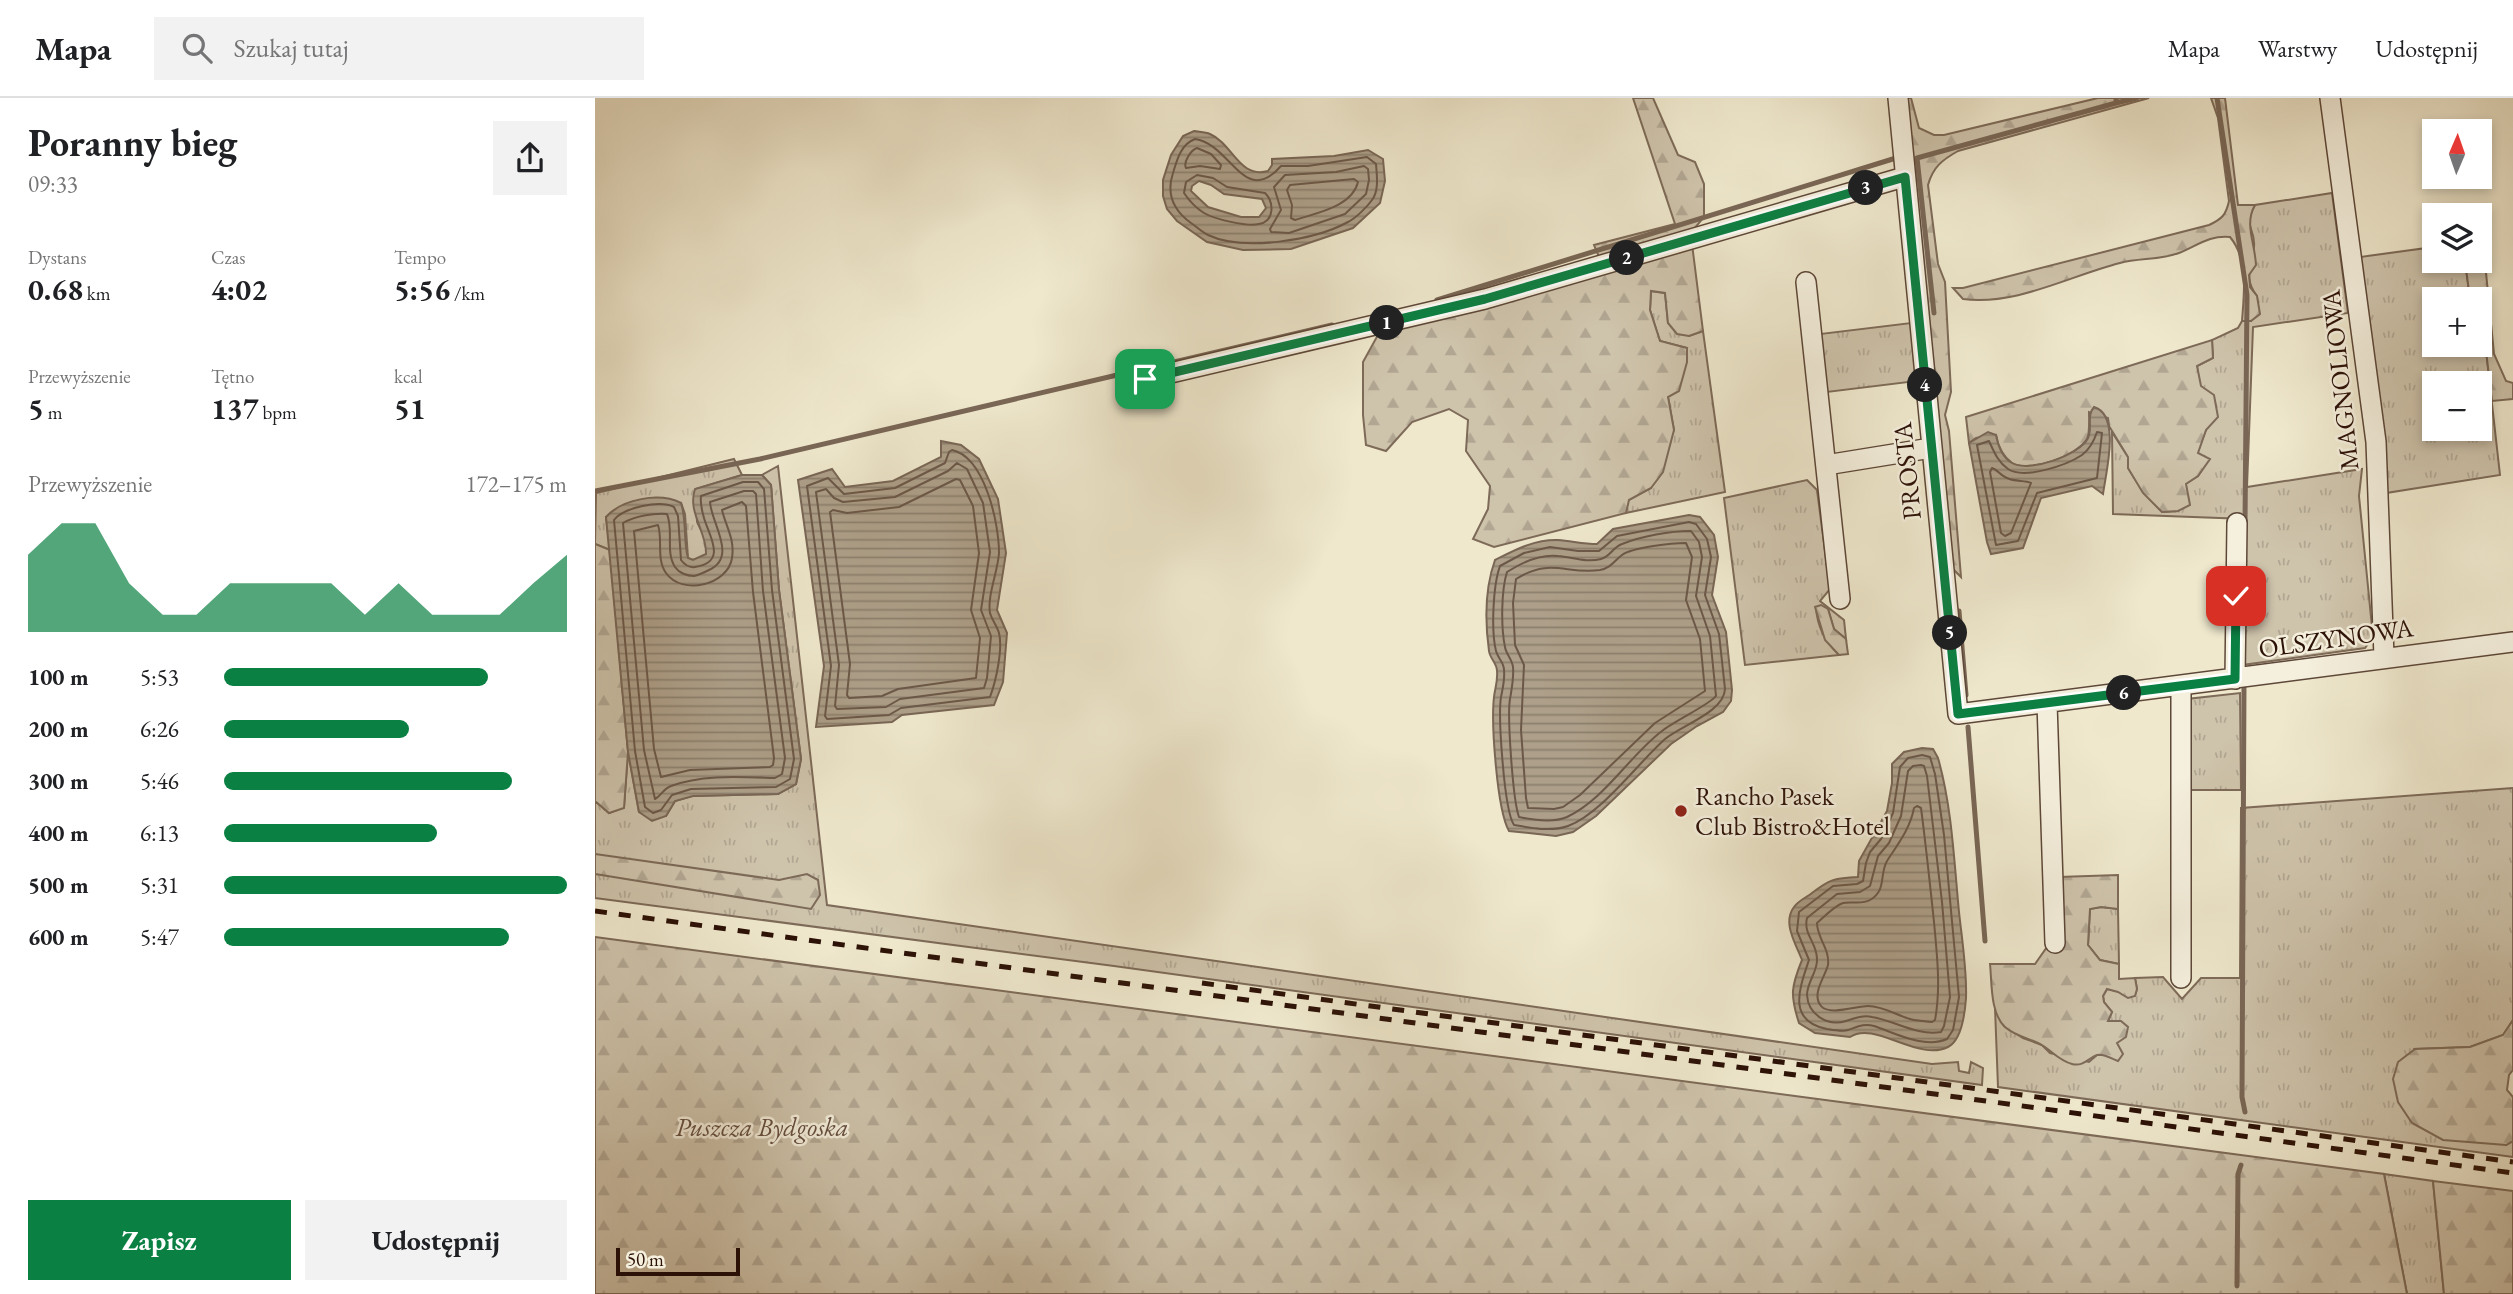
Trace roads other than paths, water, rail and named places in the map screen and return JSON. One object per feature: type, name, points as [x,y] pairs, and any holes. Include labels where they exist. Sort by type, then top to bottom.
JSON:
[{"type":"street","name":"PROSTA","points":[[1898,98],[1958,714]]},
{"type":"street","name":"MAGNOLIOWA","points":[[2330,98],[2376,442],[2384,657]]},
{"type":"street","points":[[1145,379],[1485,299],[1905,177]]},
{"type":"street","points":[[1806,282],[1840,599]]},
{"type":"street","points":[[1826,465],[1931,448]]},
{"type":"street","points":[[2237,523],[2241,678]]},
{"type":"street","name":"OLSZYNOWA","points":[[1958,714],[2513,642]]},
{"type":"street","points":[[2181,686],[2181,978]]},
{"type":"street","points":[[2047,703],[2055,943]]},
{"type":"water","points":[[1194,131],[1210,134],[1225,145],[1243,165],[1258,172],[1268,171],[1272,159],[1334,156],[1368,150],[1383,159],[1385,181],[1380,203],[1353,228],[1291,249],[1243,250],[1207,242],[1177,221],[1167,209],[1163,196],[1163,180],[1171,155],[1183,136]],"holes":[[[1199,181],[1224,194],[1262,199],[1266,208],[1259,217],[1241,217],[1208,207],[1191,191],[1192,186]]]},
{"type":"water","points":[[2094,407],[2102,412],[2110,432],[2103,494],[2092,486],[2041,498],[2023,548],[1991,554],[1969,443],[1988,432],[1996,435],[2001,451],[2012,463],[2030,466],[2053,461],[2075,450],[2088,438],[2090,414]]},
{"type":"water","points":[[941,441],[961,445],[979,459],[998,499],[1006,553],[997,610],[1007,633],[1003,682],[994,705],[902,715],[892,722],[816,727],[824,666],[798,480],[832,469],[845,487],[893,481],[941,457]]},
{"type":"water","points":[[742,475],[762,475],[771,485],[779,590],[801,759],[796,784],[778,794],[693,796],[675,801],[666,816],[652,821],[639,812],[628,752],[606,517],[621,506],[641,499],[662,498],[681,503],[688,558],[693,560],[706,554],[704,538],[693,506],[695,489]]},
{"type":"water","points":[[1689,515],[1700,517],[1714,535],[1718,557],[1712,595],[1726,632],[1731,701],[1723,712],[1671,744],[1596,816],[1573,832],[1556,836],[1509,831],[1501,805],[1496,766],[1493,709],[1497,671],[1490,654],[1487,628],[1488,593],[1495,560],[1541,541],[1597,544],[1613,529]]},
{"type":"water","points":[[1922,748],[1933,749],[1938,758],[1949,815],[1966,977],[1966,1004],[1960,1032],[1948,1047],[1936,1050],[1910,1046],[1871,1034],[1860,1033],[1850,1037],[1815,1033],[1799,1023],[1794,1005],[1794,984],[1802,960],[1791,933],[1791,913],[1798,903],[1828,882],[1858,877],[1859,861],[1887,811],[1892,764],[1904,752]]},
{"type":"waterway","points":[[2116,98],[2116,103],[2137,98]]},
{"type":"waterway","points":[[2217,98],[2247,295],[2245,525]]},
{"type":"waterway","points":[[1934,313],[1917,158],[2116,103]]},
{"type":"waterway","points":[[1437,300],[1896,158]]},
{"type":"waterway","points":[[1157,366],[1332,325]]},
{"type":"waterway","points":[[595,491],[760,459],[1130,372]]},
{"type":"waterway","points":[[1959,611],[1966,695]]},
{"type":"waterway","points":[[2244,682],[2242,1097],[2245,1112]]},
{"type":"waterway","points":[[1968,727],[1985,941]]},
{"type":"waterway","points":[[2237,1286],[2238,1174],[2241,1165]]},
{"type":"railway","points":[[595,911],[2513,1173]]},
{"type":"railway","points":[[1202,983],[2513,1162]]},
{"type":"place","name":"Rancho Pasek Club Bistro&Hotel","points":[[1681,811]]},
{"type":"park label","name":"Puszcza Bydgoska","points":[[762,1127]]}]
